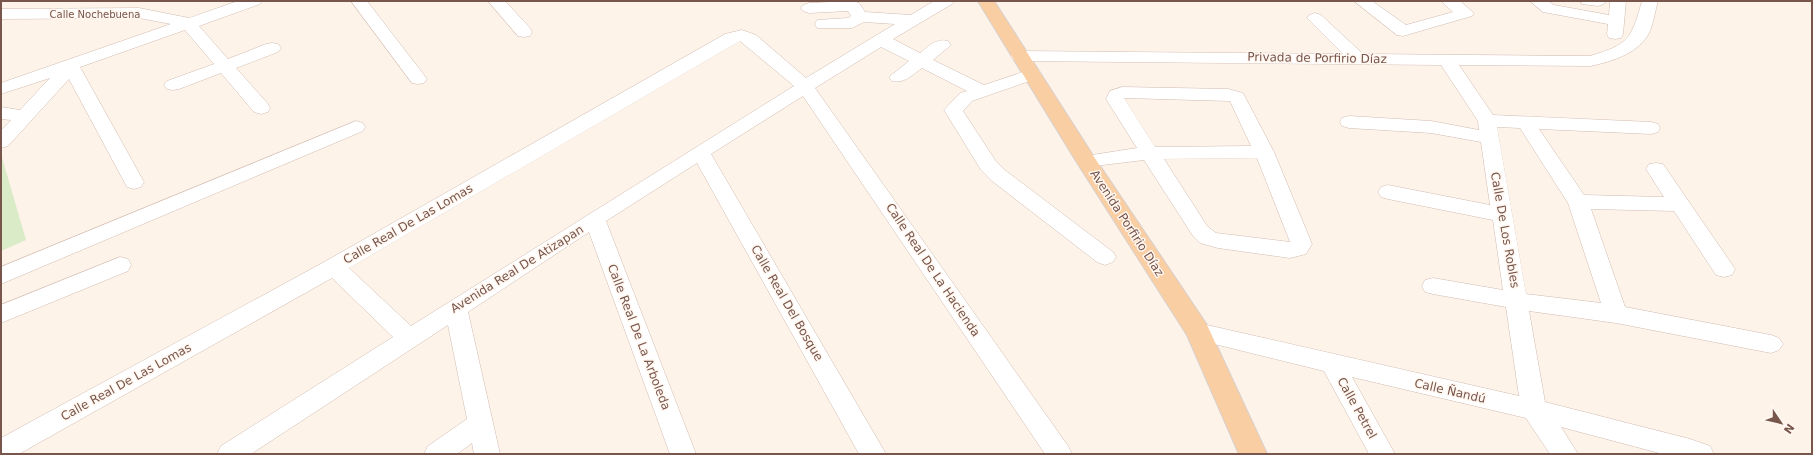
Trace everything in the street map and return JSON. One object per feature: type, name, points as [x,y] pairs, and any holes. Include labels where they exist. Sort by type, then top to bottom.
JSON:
[{"type":"main road","name":"Avenida Porfirio Díaz","points":[[986,1],[1086,161],[1198,332],[1253,454]]},
{"type":"street","points":[[139,13],[151,1]]},
{"type":"street","points":[[1,89],[254,1]]},
{"type":"street","points":[[359,1],[418,79]]},
{"type":"street","points":[[496,1],[524,32]]},
{"type":"street","name":"Avenida Real De Atizapan","points":[[230,454],[456,307],[595,219],[913,20],[946,1]]},
{"type":"street","points":[[1362,1],[1403,31]]},
{"type":"street","points":[[1403,31],[1466,14],[1449,1]]},
{"type":"street","points":[[1538,1],[1550,9],[1617,9],[1630,14],[1648,8]]},
{"type":"street","points":[[1588,1],[1598,1]]},
{"type":"street","points":[[809,8],[855,8],[913,20]]},
{"type":"street","points":[[823,24],[852,23],[855,8]]},
{"type":"street","name":"Privada de Porfirio Díaz","points":[[1020,56],[1591,61],[1612,55],[1630,44],[1640,34],[1648,8]]},
{"type":"street","points":[[1612,55],[1617,9]]},
{"type":"street","name":"Calle Nochebuena","points":[[1,14],[139,13],[188,23]]},
{"type":"street","points":[[1315,18],[1359,59]]},
{"type":"street","points":[[188,23],[261,108]]},
{"type":"street","points":[[1403,31],[1400,45],[1411,59]]},
{"type":"street","name":"Calle Real De Las Lomas","points":[[1,451],[334,267],[731,38],[742,35],[750,39],[806,87]]},
{"type":"street","points":[[881,40],[982,91]]},
{"type":"street","points":[[898,77],[942,46]]},
{"type":"street","points":[[174,85],[272,48]]},
{"type":"street","name":"Calle De Los Robles","points":[[1447,60],[1488,129],[1534,410]]},
{"type":"street","points":[[1,142],[70,66]]},
{"type":"street","points":[[70,66],[134,182]]},
{"type":"street","points":[[1032,74],[966,97],[953,110],[988,165],[999,176],[1105,257]]},
{"type":"street","name":"Calle Real De La Hacienda","points":[[806,87],[1059,454]]},
{"type":"street","points":[[1122,92],[1228,94],[1237,97],[1264,152],[1301,244],[1298,249],[1290,250],[1218,241],[1208,238],[1200,231],[1150,153],[1115,99],[1116,95],[1122,92]]},
{"type":"street","points":[[1,113],[25,116]]},
{"type":"street","points":[[1349,122],[1488,129],[1526,123],[1651,128]]},
{"type":"street","points":[[1526,123],[1578,202],[1616,314]]},
{"type":"street","points":[[1,276],[356,128]]},
{"type":"street","points":[[1086,161],[1150,153],[1264,152]]},
{"type":"street","name":"Calle Real Del Bosque","points":[[701,153],[873,454]]},
{"type":"street","points":[[1656,169],[1724,269]]},
{"type":"street","points":[[1388,192],[1503,215]]},
{"type":"street","points":[[1578,202],[1679,204]]},
{"type":"street","name":"Calle Real De La Arboleda","points":[[595,219],[683,454]]},
{"type":"street","points":[[1,314],[120,265]]},
{"type":"street","points":[[334,267],[409,338]]},
{"type":"street","points":[[1433,286],[1616,314],[1771,344]]},
{"type":"street","points":[[456,307],[487,454]]},
{"type":"street","name":"Calle Ñandú","points":[[1198,332],[1534,410],[1701,454]]},
{"type":"street","name":"Calle Petrel","points":[[1332,363],[1382,454]]},
{"type":"street","points":[[1534,410],[1565,454]]},
{"type":"street","points":[[437,454],[480,424]]},
{"type":"green space","points":[[1,154],[26,240],[1,251]]}]
